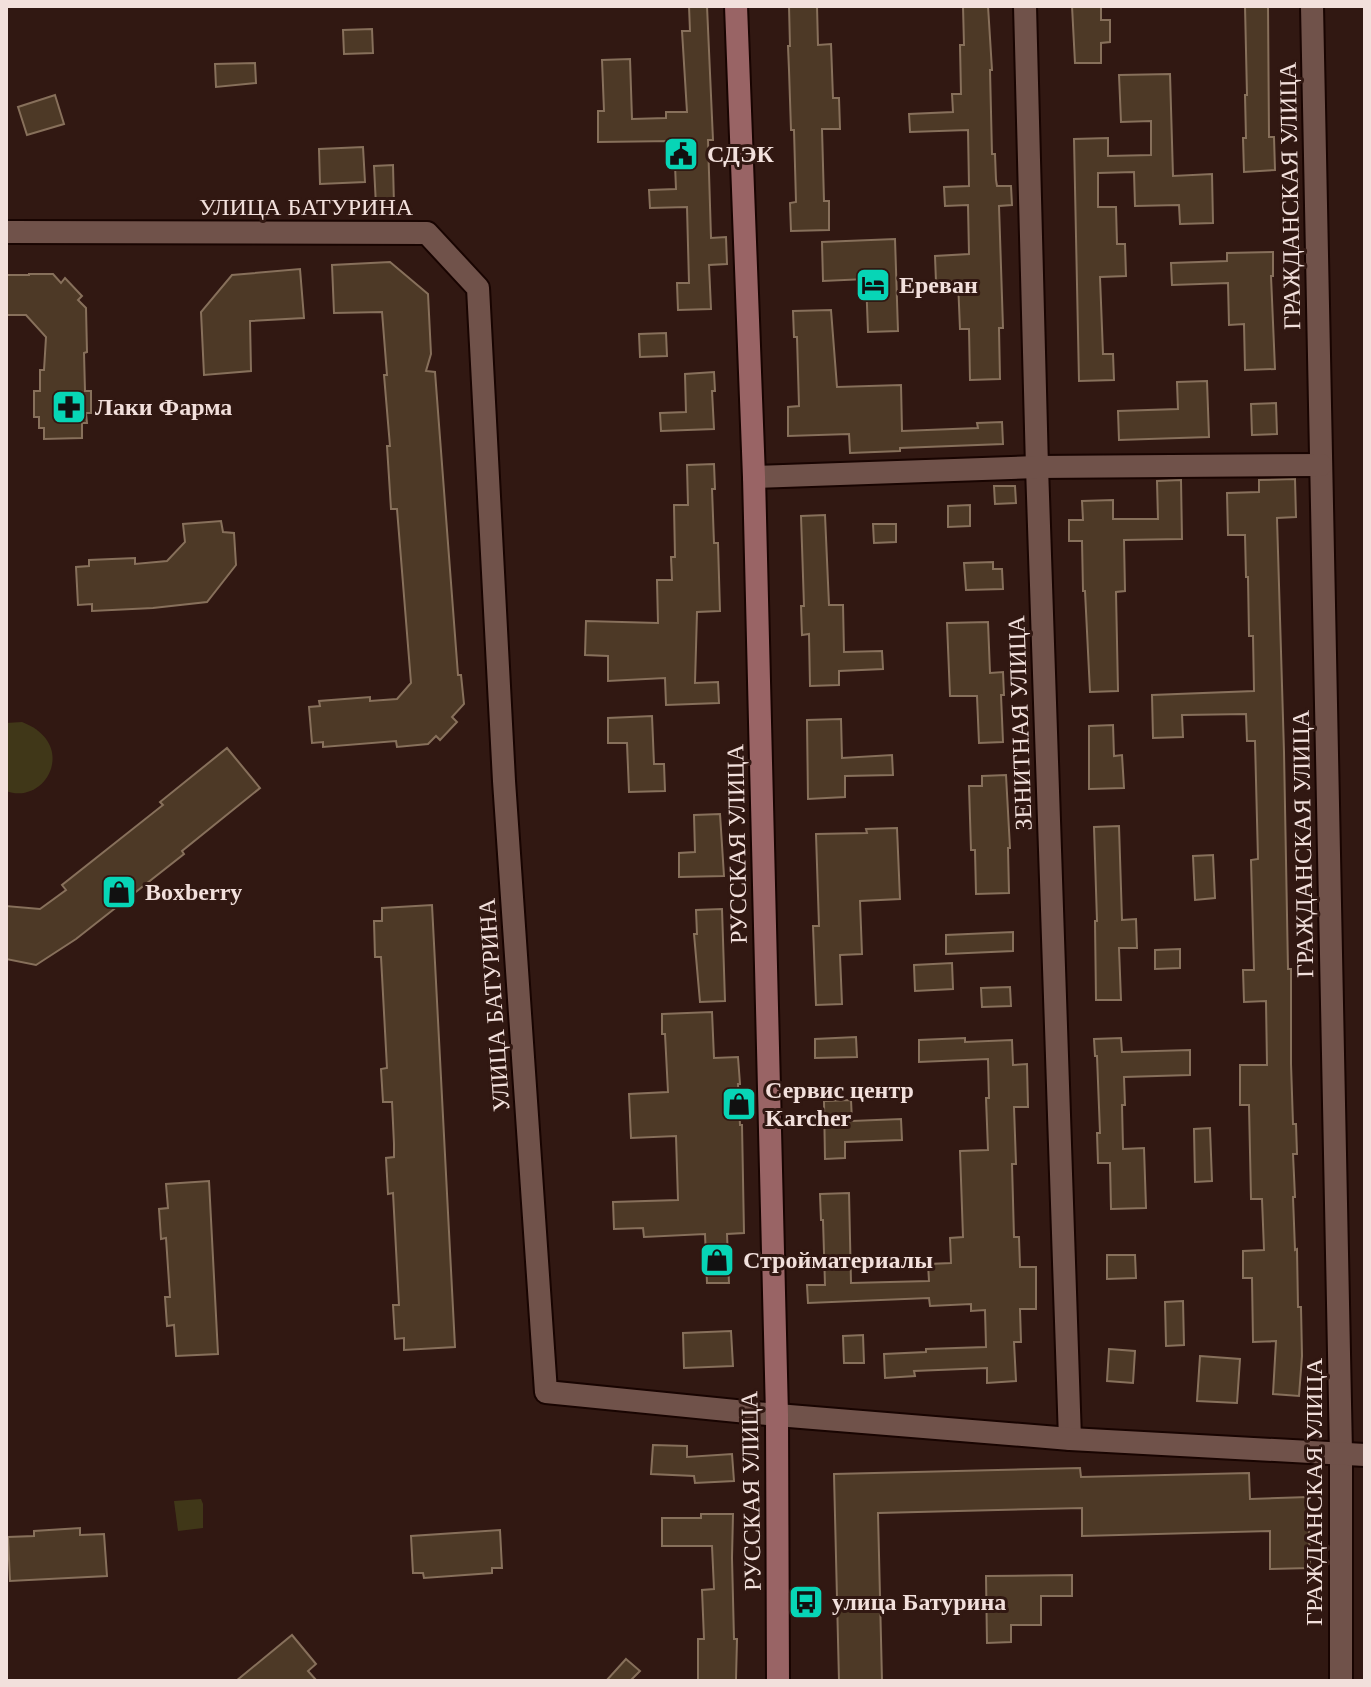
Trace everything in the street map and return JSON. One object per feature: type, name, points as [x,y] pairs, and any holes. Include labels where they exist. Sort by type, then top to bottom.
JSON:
[{"type":"main road","name":"РУССКАЯ УЛИЦА","points":[[736,6],[754,477],[777,1415],[778,1681]]},
{"type":"street","name":"ЗЕНИТНАЯ УЛИЦА","points":[[1025,6],[1037,467],[1070,1439]]},
{"type":"street","name":"ГРАЖДАНСКАЯ УЛИЦА","points":[[1312,6],[1341,1453],[1341,1681]]},
{"type":"street","name":"УЛИЦА БАТУРИНА","points":[[6,232],[427,233],[478,288],[504,781],[546,1392],[1070,1439],[1365,1455]]},
{"type":"street","points":[[754,477],[1037,467],[1321,465]]},
{"type":"shaded area","points":[[22,722],[39,732],[49,744],[53,757],[44,782],[33,790],[21,793],[6,791],[6,723]]},
{"type":"shaded area","points":[[201,1499],[203,1528],[178,1531],[174,1501]]},
{"type":"building","points":[[689,6],[707,6],[713,140],[708,140],[711,238],[726,237],[727,264],[709,265],[711,309],[678,310],[677,283],[689,283],[687,207],[650,208],[649,190],[676,189],[674,141],[598,142],[598,111],[604,111],[602,60],[630,59],[632,119],[666,118],[666,112],[687,112],[682,31],[690,31]]},
{"type":"building","points":[[789,6],[817,6],[818,45],[831,44],[833,98],[839,98],[840,129],[822,129],[824,201],[829,201],[829,230],[791,231],[790,203],[796,202],[788,46]]},
{"type":"building","points":[[963,6],[988,6],[992,154],[995,154],[997,186],[1011,186],[1012,205],[999,206],[1003,328],[999,328],[1000,379],[970,380],[969,329],[960,329],[958,281],[936,282],[935,256],[969,254],[968,205],[945,206],[944,187],[969,186],[968,130],[910,132],[909,114],[953,112],[952,94],[961,94]]},
{"type":"building","points":[[1072,6],[1101,6],[1101,20],[1110,20],[1110,42],[1101,43],[1101,63],[1075,63]]},
{"type":"building","points":[[1245,6],[1268,6],[1269,137],[1274,137],[1275,170],[1244,172],[1247,95]]},
{"type":"building","points":[[372,29],[373,53],[344,54],[343,30]]},
{"type":"building","points":[[255,63],[256,83],[216,87],[215,64]]},
{"type":"building","points":[[1170,74],[1173,176],[1212,174],[1213,223],[1180,224],[1179,205],[1135,206],[1134,172],[1098,173],[1098,207],[1116,207],[1117,244],[1125,244],[1126,276],[1100,277],[1103,354],[1113,354],[1114,380],[1079,381],[1074,139],[1108,138],[1108,156],[1151,155],[1151,121],[1121,122],[1119,75]]},
{"type":"building","points":[[55,95],[64,124],[27,135],[18,107]]},
{"type":"building","points":[[363,147],[365,182],[320,184],[319,149]]},
{"type":"building","points":[[393,165],[394,205],[376,206],[374,166]]},
{"type":"building","points":[[895,239],[898,331],[868,332],[866,279],[823,281],[822,242]]},
{"type":"building","points":[[1273,252],[1271,276],[1275,369],[1245,370],[1244,324],[1229,325],[1228,283],[1172,285],[1171,263],[1227,261],[1227,253]]},
{"type":"building","points":[[390,262],[428,294],[431,354],[426,371],[435,372],[458,675],[461,675],[464,704],[452,717],[457,722],[440,740],[436,736],[428,744],[397,747],[396,741],[323,747],[323,742],[312,743],[309,707],[320,706],[319,701],[370,697],[370,701],[397,699],[411,683],[397,509],[391,509],[382,312],[334,313],[332,265]]},
{"type":"building","points":[[300,269],[304,318],[250,321],[251,371],[204,375],[201,312],[232,275]]},
{"type":"building","points":[[53,274],[61,283],[65,278],[82,296],[78,300],[86,308],[85,391],[91,391],[91,413],[86,413],[87,423],[82,423],[82,438],[44,439],[44,428],[39,428],[39,417],[34,417],[34,391],[40,391],[46,337],[26,315],[6,315],[6,275]]},
{"type":"building","points":[[831,310],[837,387],[901,385],[902,431],[978,428],[977,423],[1002,422],[1003,444],[850,453],[849,434],[788,436],[788,407],[799,406],[793,311]]},
{"type":"building","points":[[666,333],[667,356],[640,357],[639,334]]},
{"type":"building","points":[[714,372],[714,429],[661,431],[660,413],[686,412],[685,374]]},
{"type":"building","points":[[1207,381],[1209,437],[1119,440],[1118,411],[1178,409],[1177,382]]},
{"type":"building","points":[[1276,403],[1277,434],[1252,435],[1251,404]]},
{"type":"building","points":[[714,464],[714,543],[718,543],[720,611],[697,612],[695,683],[718,682],[719,703],[666,705],[665,678],[608,681],[608,656],[585,655],[586,621],[658,623],[657,580],[672,580],[674,505],[688,505],[687,465]]},
{"type":"building","points":[[1295,479],[1296,517],[1277,518],[1288,969],[1291,969],[1291,1064],[1297,1154],[1293,1154],[1293,1197],[1298,1307],[1301,1307],[1299,1396],[1273,1394],[1276,1341],[1253,1342],[1252,1278],[1243,1278],[1243,1251],[1264,1250],[1262,1199],[1251,1199],[1249,1105],[1240,1105],[1240,1065],[1267,1065],[1266,1001],[1244,1002],[1243,970],[1254,970],[1251,860],[1258,859],[1255,741],[1247,741],[1246,714],[1182,715],[1183,737],[1153,738],[1152,695],[1254,691],[1245,535],[1228,535],[1227,493],[1259,492],[1259,480]]},
{"type":"building","points":[[1181,480],[1182,539],[1124,540],[1125,591],[1116,592],[1118,691],[1090,692],[1082,541],[1069,541],[1069,520],[1083,520],[1082,501],[1113,500],[1113,519],[1158,519],[1157,481]]},
{"type":"building","points":[[994,486],[1015,486],[1016,503],[995,504]]},
{"type":"building","points":[[970,505],[970,526],[948,527],[948,506]]},
{"type":"building","points":[[825,515],[829,605],[843,605],[844,652],[882,651],[883,669],[839,671],[839,685],[810,686],[809,634],[802,635],[801,516]]},
{"type":"building","points":[[221,521],[223,532],[234,533],[236,565],[207,602],[92,611],[92,604],[78,605],[76,567],[89,566],[89,560],[135,558],[135,564],[167,561],[185,542],[183,524]]},
{"type":"building","points":[[873,524],[896,524],[896,542],[874,543]]},
{"type":"building","points":[[993,562],[993,569],[1002,569],[1003,589],[966,590],[964,563]]},
{"type":"building","points":[[988,622],[990,673],[1003,672],[1003,742],[979,743],[977,696],[950,696],[947,623]]},
{"type":"building","points":[[652,716],[654,764],[664,764],[665,791],[629,792],[627,743],[608,743],[608,718]]},
{"type":"building","points":[[841,719],[842,758],[892,755],[893,775],[845,776],[845,797],[808,799],[807,720]]},
{"type":"building","points":[[1113,725],[1114,756],[1122,755],[1124,788],[1089,789],[1089,726]]},
{"type":"building","points":[[227,748],[260,788],[182,851],[184,854],[76,939],[36,965],[6,959],[6,906],[40,909],[66,890],[62,885],[163,805],[160,802]]},
{"type":"building","points":[[1006,775],[1009,893],[976,894],[969,786],[982,786],[982,776]]},
{"type":"building","points":[[720,814],[724,876],[679,877],[679,853],[695,852],[694,815]]},
{"type":"building","points":[[1119,826],[1122,920],[1136,919],[1137,948],[1119,948],[1121,1000],[1096,1000],[1094,827]]},
{"type":"building","points":[[897,828],[900,899],[860,901],[862,954],[840,955],[842,1004],[816,1005],[813,926],[819,926],[816,834],[867,833],[866,829]]},
{"type":"building","points":[[1213,855],[1215,898],[1195,900],[1193,856]]},
{"type":"building","points":[[432,905],[455,1347],[404,1350],[404,1338],[395,1339],[393,1305],[399,1305],[393,1193],[388,1194],[386,1158],[394,1157],[392,1102],[383,1102],[381,1069],[387,1068],[381,957],[375,957],[374,921],[382,921],[382,908]]},
{"type":"building","points":[[722,909],[725,1001],[700,1002],[694,934],[697,934],[696,910]]},
{"type":"building","points":[[1013,932],[1013,951],[946,954],[946,935]]},
{"type":"building","points":[[1180,949],[1180,968],[1155,969],[1155,950]]},
{"type":"building","points":[[952,963],[953,989],[915,991],[914,965]]},
{"type":"building","points":[[1010,987],[1011,1006],[982,1007],[981,988]]},
{"type":"building","points":[[712,1012],[714,1058],[738,1057],[740,1084],[744,1233],[727,1234],[729,1283],[707,1283],[705,1234],[644,1237],[643,1228],[614,1229],[613,1202],[678,1200],[676,1136],[631,1138],[629,1094],[668,1092],[662,1014]]},
{"type":"building","points":[[856,1037],[857,1057],[815,1058],[815,1039]]},
{"type":"building","points":[[965,1038],[965,1042],[1012,1040],[1013,1065],[1027,1064],[1028,1107],[1014,1107],[1014,1237],[1019,1237],[1020,1267],[1036,1267],[1036,1309],[1020,1309],[1021,1342],[1014,1342],[1016,1381],[987,1383],[987,1368],[914,1371],[915,1376],[885,1378],[884,1354],[986,1347],[985,1310],[971,1311],[971,1304],[930,1306],[929,1298],[808,1303],[807,1285],[825,1285],[820,1194],[849,1193],[851,1283],[929,1281],[928,1264],[951,1263],[950,1238],[963,1237],[960,1151],[988,1150],[988,1059],[919,1062],[919,1040]]},
{"type":"building","points":[[1121,1038],[1122,1052],[1190,1050],[1190,1075],[1124,1077],[1123,1149],[1144,1148],[1146,1208],[1111,1209],[1110,1163],[1098,1163],[1097,1133],[1100,1133],[1094,1039]]},
{"type":"building","points":[[851,1100],[852,1121],[901,1119],[902,1140],[845,1142],[845,1158],[825,1159],[824,1101]]},
{"type":"building","points":[[1210,1128],[1212,1181],[1195,1182],[1194,1129]]},
{"type":"building","points":[[209,1181],[218,1354],[176,1356],[174,1325],[167,1326],[165,1297],[170,1297],[166,1238],[161,1239],[159,1209],[168,1208],[166,1184]]},
{"type":"building","points":[[1107,1255],[1135,1255],[1136,1278],[1107,1279]]},
{"type":"building","points":[[1183,1301],[1184,1345],[1166,1346],[1165,1302]]},
{"type":"building","points":[[731,1331],[733,1366],[684,1368],[683,1333]]},
{"type":"building","points":[[863,1335],[864,1363],[844,1363],[843,1336]]},
{"type":"building","points":[[1109,1349],[1135,1351],[1133,1383],[1107,1381]]},
{"type":"building","points":[[1200,1356],[1240,1359],[1237,1403],[1197,1401]]},
{"type":"building","points":[[653,1445],[687,1446],[687,1457],[732,1454],[734,1481],[695,1483],[694,1476],[651,1474]]},
{"type":"building","points":[[1080,1468],[1081,1477],[1249,1473],[1250,1499],[1308,1497],[1310,1568],[1270,1569],[1270,1531],[1082,1536],[1082,1508],[878,1513],[882,1681],[839,1681],[834,1474]]},
{"type":"building","points":[[701,1514],[733,1514],[736,1680],[698,1680],[698,1639],[704,1639],[702,1590],[714,1589],[712,1546],[662,1546],[662,1518],[701,1518]]},
{"type":"building","points":[[80,1528],[80,1535],[104,1534],[107,1576],[10,1581],[8,1537],[34,1536],[34,1531]]},
{"type":"building","points":[[500,1530],[502,1568],[492,1568],[492,1573],[424,1578],[423,1573],[413,1573],[411,1536]]},
{"type":"building","points":[[1072,1575],[1072,1596],[1041,1596],[1041,1625],[1011,1625],[1011,1642],[987,1643],[986,1576]]},
{"type":"building","points":[[292,1635],[316,1664],[308,1671],[317,1681],[236,1681]]},
{"type":"building","points":[[626,1659],[640,1671],[630,1681],[606,1681]]},
{"type":"place","name":"СДЭК","points":[[681,154]]},
{"type":"place","name":"Ереван","points":[[873,285]]},
{"type":"place","name":"Лаки Фарма","points":[[69,407]]},
{"type":"place","name":"Boxberry","points":[[119,892]]},
{"type":"place","name":"Сервис центр Karcher","points":[[739,1104]]},
{"type":"place","name":"Стройматериалы","points":[[717,1260]]},
{"type":"place","name":"улица Батурина","points":[[806,1602]]}]
